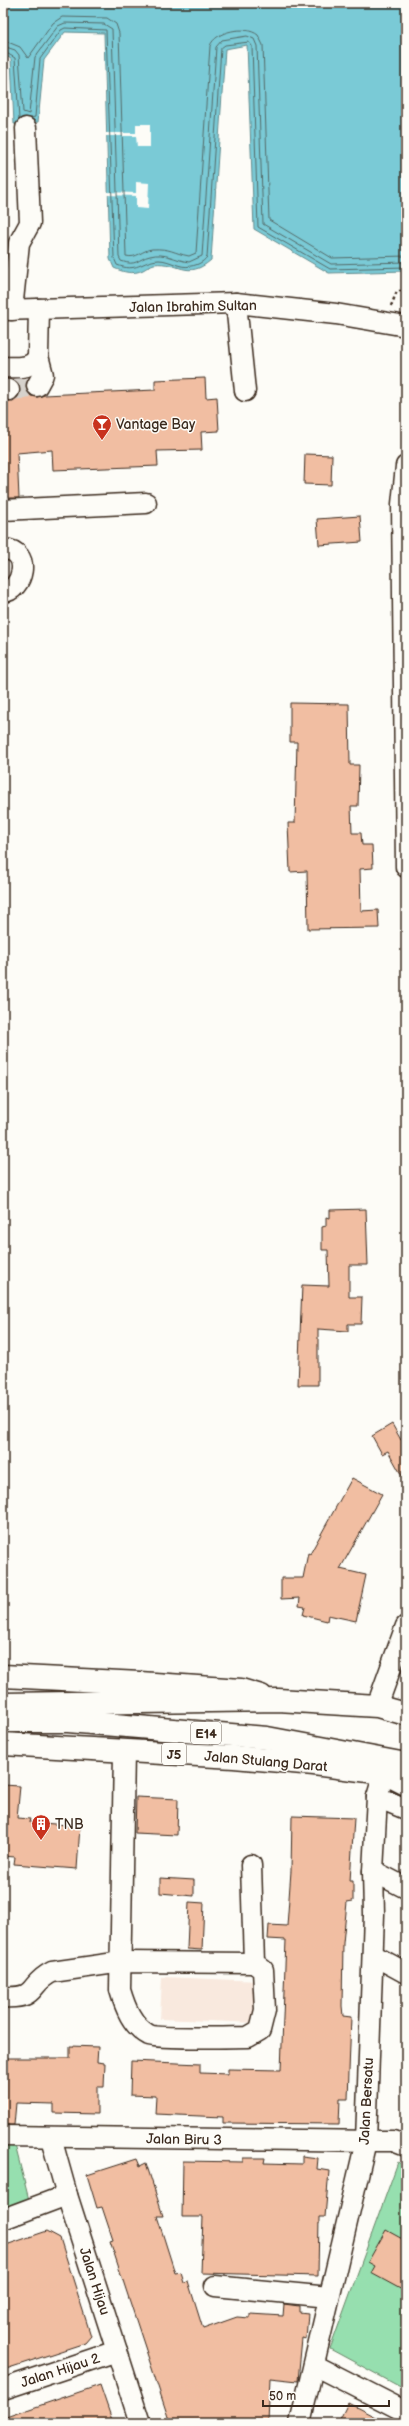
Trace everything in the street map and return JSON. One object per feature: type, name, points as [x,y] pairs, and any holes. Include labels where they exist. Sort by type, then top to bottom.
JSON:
[{"type":"main road","points":[[3,1676],[241,1690],[278,1700]]},
{"type":"main road","name":"E14","points":[[10,1704],[278,1700],[377,1706],[406,1714]]},
{"type":"main road","name":"E14","points":[[3,1721],[68,1721],[267,1738],[406,1764]]},
{"type":"main road","name":"Jalan Stulang Darat","points":[[3,1744],[234,1757],[314,1764],[384,1773],[406,1784]]},
{"type":"street","points":[[8,310],[19,243],[30,223],[26,128]]},
{"type":"street","points":[[236,303],[245,391]]},
{"type":"street","name":"Jalan Ibrahim Sultan","points":[[8,310],[236,303],[384,321],[406,326]]},
{"type":"street","points":[[38,386],[43,375],[38,356],[39,309]]},
{"type":"street","points":[[3,367],[31,366],[36,362],[38,356]]},
{"type":"street","points":[[406,466],[402,504],[406,867]]},
{"type":"street","points":[[3,510],[146,503]]},
{"type":"street","points":[[3,549],[17,553],[22,557],[23,563],[16,587],[10,592],[3,592]]},
{"type":"street","points":[[377,1706],[406,1626]]},
{"type":"street","points":[[3,1997],[21,1998],[31,1992],[42,1977],[52,1972],[122,1962],[254,1963],[263,1970],[264,2010],[260,2030],[248,2037],[150,2036],[135,2024],[124,2005],[120,1990],[122,1962],[124,1752]]},
{"type":"street","name":"Jalan Bersatu","points":[[300,2423],[366,2142],[377,1797],[384,1773]]},
{"type":"street","points":[[377,1797],[406,1809]]},
{"type":"street","points":[[251,1865],[254,1963]]},
{"type":"street","points":[[374,1871],[406,1888]]},
{"type":"street","points":[[372,1955],[406,1973]]},
{"type":"street","name":"Jalan Biru 3","points":[[3,2136],[51,2138],[366,2142],[393,2141],[406,2146]]},
{"type":"street","name":"Jalan Hijau","points":[[51,2138],[67,2196],[140,2423]]},
{"type":"street","points":[[3,2219],[67,2196]]},
{"type":"street","points":[[215,2286],[329,2297]]},
{"type":"street","name":"Jalan Hijau 2","points":[[3,2389],[118,2351]]},
{"type":"street","points":[[314,2365],[406,2412]]},
{"type":"path","points":[[384,321],[397,291],[406,291]]},
{"type":"shaded area","points":[[162,1977],[260,1981],[258,2023],[160,2019]]},
{"type":"green space","points":[[3,2141],[14,2141],[30,2204],[3,2213]]},
{"type":"green space","points":[[398,2162],[406,2167],[406,2390],[330,2349]]},
{"type":"water","points":[[3,3],[406,3],[406,271],[329,273],[254,229],[247,45],[225,49],[211,260],[203,266],[189,270],[163,264],[154,264],[139,272],[132,273],[114,268],[110,259],[104,33],[65,32],[44,60],[38,122],[14,124],[11,59],[3,54]]},
{"type":"pier","points":[[136,124],[150,124],[150,147],[137,147],[136,136],[105,136],[105,133],[136,133]]},
{"type":"pier","points":[[136,182],[149,183],[148,209],[136,208],[136,196],[106,195],[106,192],[136,193]]},
{"type":"building","name":"Vantage Bay","points":[[205,378],[206,398],[217,397],[219,431],[201,432],[202,450],[157,451],[158,466],[53,470],[52,450],[17,453],[19,498],[3,498],[3,401],[13,401],[18,397],[20,391],[27,391],[31,396],[37,397],[44,395],[155,390],[155,380]]},
{"type":"building","points":[[305,454],[332,455],[331,485],[304,484]]},
{"type":"building","points":[[360,516],[362,542],[319,545],[317,519]]},
{"type":"building","points":[[290,703],[349,704],[350,765],[359,765],[358,806],[351,806],[352,833],[361,833],[362,845],[372,845],[373,868],[360,869],[361,911],[378,910],[379,928],[308,929],[307,871],[290,872],[288,823],[295,823],[297,742],[290,742]]},
{"type":"building","points":[[366,1209],[368,1265],[349,1265],[349,1297],[362,1297],[361,1324],[348,1324],[348,1331],[318,1329],[318,1385],[298,1385],[302,1285],[329,1286],[328,1250],[322,1250],[322,1227],[326,1226],[326,1217],[330,1218],[330,1210]]},
{"type":"building","points":[[392,1424],[401,1440],[406,1438],[406,1483],[388,1451],[382,1454],[372,1436]]},
{"type":"building","points":[[352,1478],[382,1494],[340,1569],[366,1575],[356,1621],[328,1615],[327,1621],[303,1615],[305,1607],[299,1606],[300,1598],[281,1599],[281,1578],[303,1578],[308,1553],[310,1554]]},
{"type":"building","name":"TNB","points":[[3,1785],[20,1786],[17,1818],[30,1819],[29,1822],[80,1826],[77,1869],[14,1864],[15,1857],[3,1856]]},
{"type":"building","points":[[136,1797],[178,1799],[177,1835],[135,1833]]},
{"type":"building","points":[[292,1816],[354,1818],[350,1881],[353,1881],[353,1901],[347,1902],[343,1943],[343,2016],[351,2017],[348,2099],[340,2099],[339,2124],[223,2123],[223,2117],[155,2114],[156,2096],[130,2095],[131,2061],[200,2064],[200,2073],[228,2074],[228,2069],[281,2070],[286,1940],[268,1939],[269,1925],[287,1926],[291,1871]]},
{"type":"building","points":[[160,1878],[194,1880],[194,1896],[160,1893]]},
{"type":"building","points":[[189,1902],[204,1903],[202,1950],[187,1949]]},
{"type":"building","points":[[70,2046],[98,2047],[97,2062],[105,2063],[104,2087],[97,2087],[97,2114],[54,2113],[54,2104],[16,2103],[14,2125],[3,2125],[3,2058],[70,2058]]},
{"type":"building","points":[[302,2156],[318,2158],[317,2169],[329,2171],[325,2217],[319,2217],[318,2276],[201,2273],[203,2217],[182,2217],[183,2161],[243,2162],[243,2158],[265,2158],[264,2163],[302,2164]]},
{"type":"building","points":[[137,2159],[140,2166],[146,2163],[163,2216],[157,2216],[175,2273],[181,2272],[184,2282],[188,2281],[203,2329],[237,2317],[250,2318],[250,2314],[283,2316],[284,2304],[299,2306],[299,2312],[308,2313],[306,2339],[302,2338],[298,2381],[270,2378],[268,2423],[170,2423],[110,2241],[113,2240],[102,2207],[97,2208],[87,2175]]},
{"type":"building","points":[[386,2230],[406,2241],[406,2292],[371,2273],[375,2266],[368,2262]]},
{"type":"building","points":[[47,2231],[60,2238],[91,2336],[85,2343],[3,2370],[3,2246]]},
{"type":"building","points":[[100,2385],[113,2423],[3,2423],[3,2418]]},
{"type":"building","points":[[348,2403],[387,2423],[338,2423]]},
{"type":"tunnel","points":[[9,390],[37,386]]},
{"type":"place","name":"Vantage Bay","points":[[102,441]]},
{"type":"place","name":"TNB","points":[[41,1841]]}]
